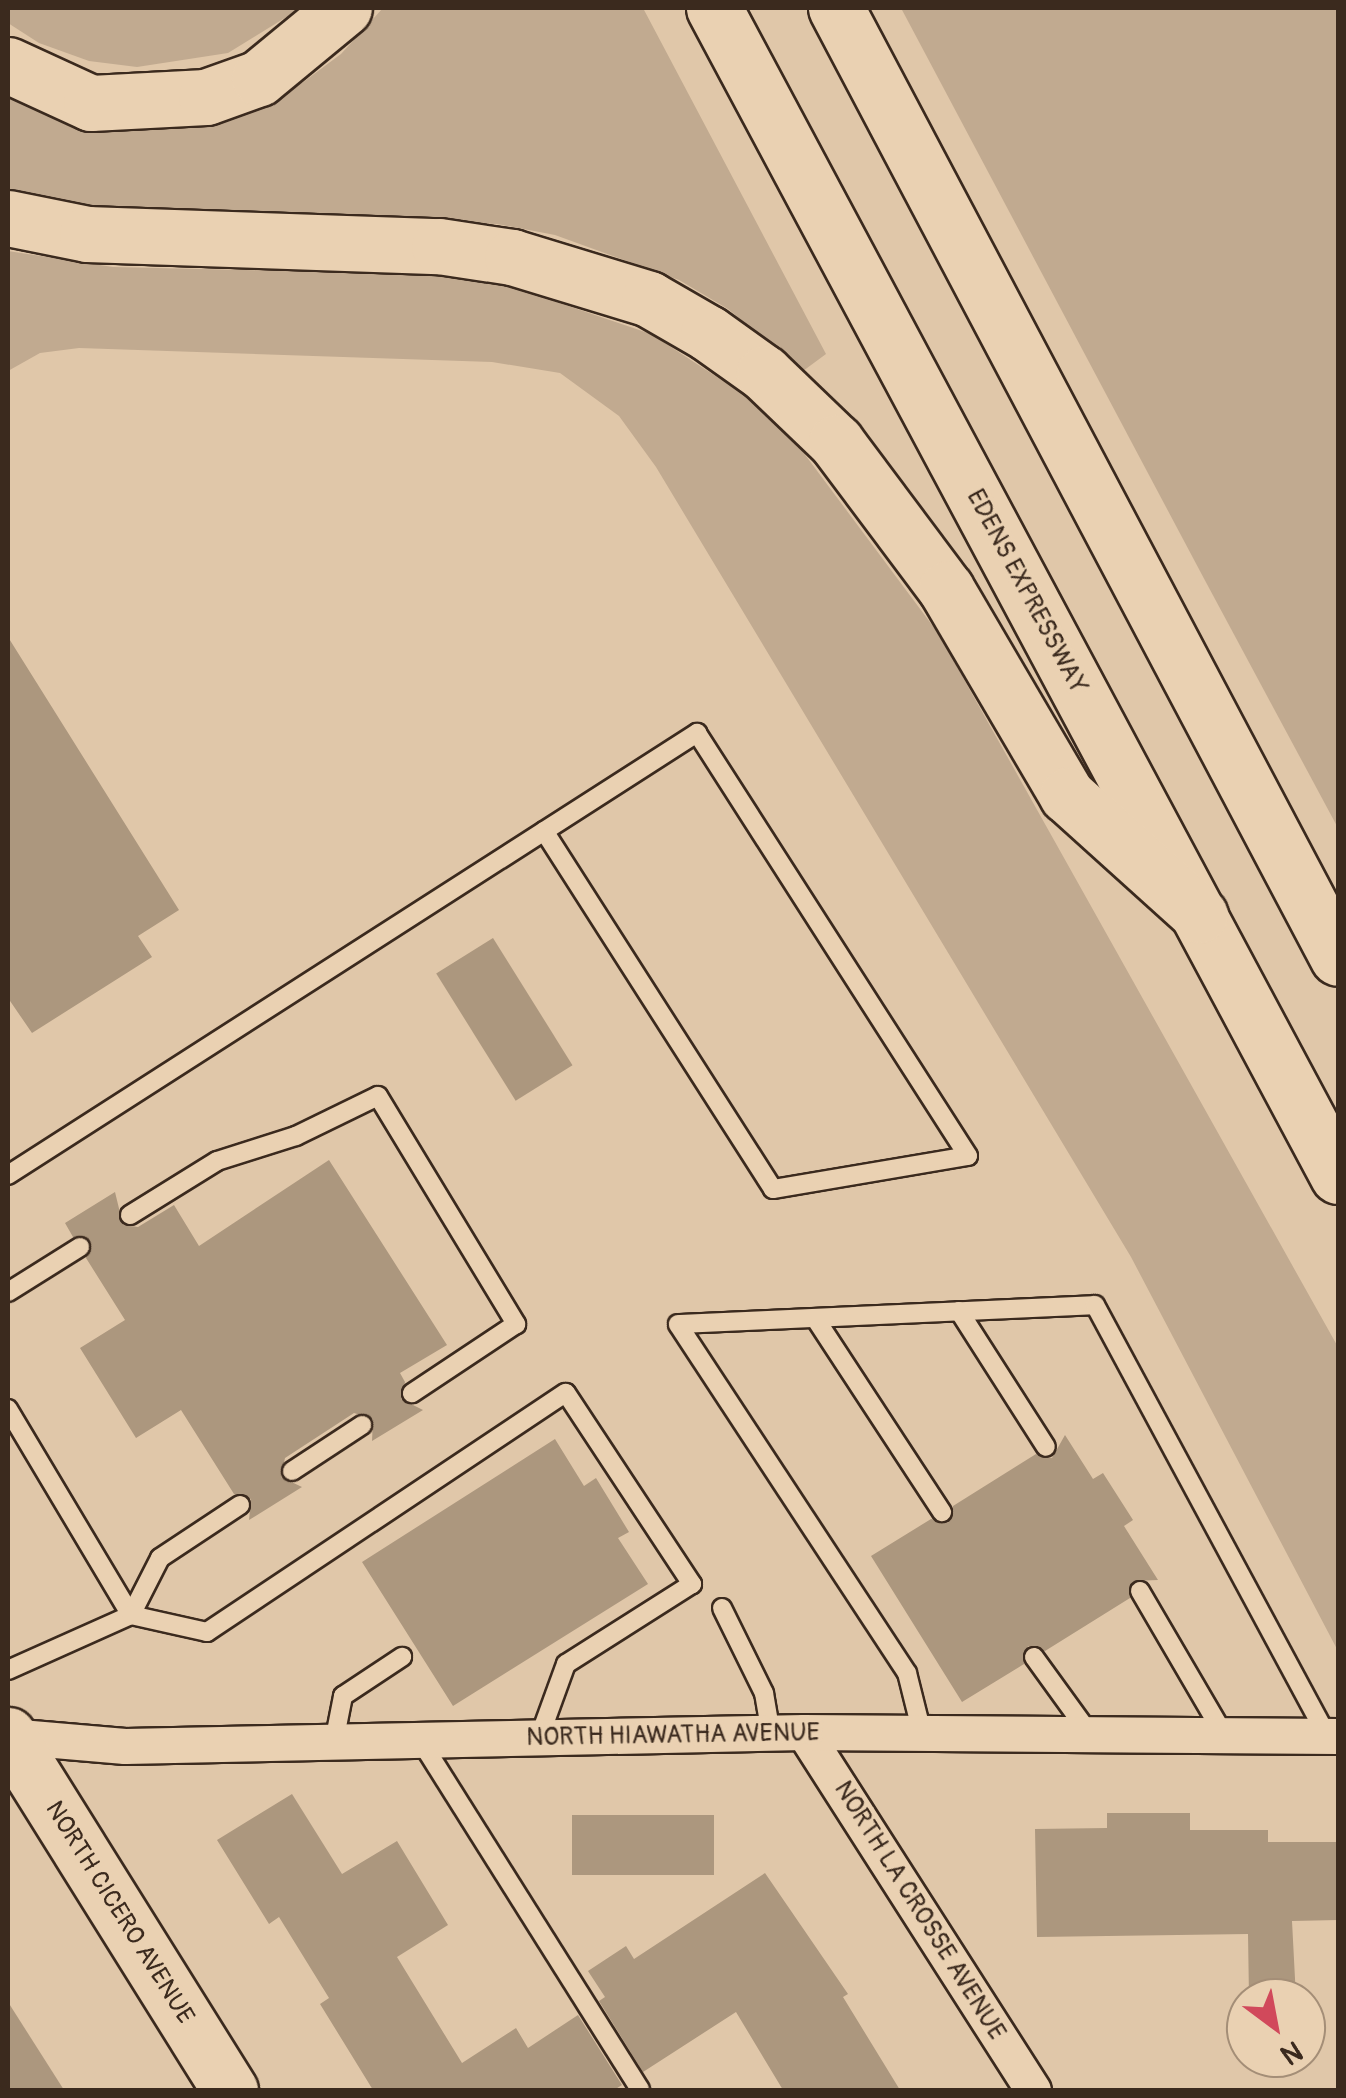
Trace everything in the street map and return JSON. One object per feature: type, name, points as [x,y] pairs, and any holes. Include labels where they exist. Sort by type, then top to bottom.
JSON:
[{"type":"main road","points":[[8,65],[91,103],[206,96],[259,78],[344,8]]},
{"type":"main road","name":"EDENS EXPRESSWAY","points":[[714,8],[1338,1176]]},
{"type":"main road","points":[[836,8],[1338,958]]},
{"type":"main road","points":[[8,218],[87,234],[439,246],[512,256],[648,298],[708,333],[764,374],[836,442],[946,589],[1066,796],[1200,915]]},
{"type":"main road","name":"NORTH CICERO AVENUE","points":[[8,1736],[230,2090]]},
{"type":"street","name":"NORTH HIAWATHA AVENUE","points":[[8,1736],[125,1746],[788,1733],[1332,1735]]},
{"type":"street","name":"NORTH LA CROSSE AVENUE","points":[[788,1733],[1032,2090]]},
{"type":"lane","points":[[12,1167],[697,733],[968,1156],[773,1189],[544,831]]},
{"type":"lane","points":[[130,1215],[217,1161],[296,1136],[378,1096],[516,1324],[412,1392]]},
{"type":"lane","points":[[8,1292],[80,1247]]},
{"type":"lane","points":[[922,1733],[907,1673],[678,1324],[1095,1305],[1332,1735]]},
{"type":"lane","points":[[959,1311],[1046,1447]]},
{"type":"lane","points":[[815,1318],[942,1512]]},
{"type":"lane","points":[[8,1670],[131,1615],[207,1632],[566,1393],[692,1584],[566,1664],[539,1738]]},
{"type":"lane","points":[[8,1408],[131,1615]]},
{"type":"lane","points":[[292,1470],[362,1426]]},
{"type":"lane","points":[[131,1615],[160,1558],[240,1505]]},
{"type":"lane","points":[[1140,1591],[1223,1733]]},
{"type":"lane","points":[[722,1608],[788,1733]]},
{"type":"lane","points":[[334,1742],[342,1696],[402,1656]]},
{"type":"lane","points":[[1034,1657],[1089,1734]]},
{"type":"lane","points":[[420,1740],[640,2090]]},
{"type":"shaded area","points":[[8,8],[301,8],[228,53],[137,67],[89,61],[39,43],[8,23]]},
{"type":"shaded area","points":[[383,8],[643,8],[826,354],[803,371],[728,309],[679,280],[555,235],[497,224],[94,210],[8,194],[8,96],[100,129],[202,126],[302,83],[341,54]]},
{"type":"shaded area","points":[[901,8],[1338,8],[1338,828],[1201,573]]},
{"type":"shaded area","points":[[8,251],[113,267],[432,274],[495,281],[651,334],[743,394],[800,448],[938,633],[1338,1347],[1338,1651],[1131,1257],[656,467],[619,416],[560,373],[492,362],[79,348],[40,353],[8,371]]},
{"type":"building","points":[[8,637],[179,910],[138,936],[152,957],[32,1033],[8,998]]},
{"type":"building","points":[[493,938],[572,1065],[516,1101],[436,974]]},
{"type":"building","points":[[329,1160],[447,1345],[400,1373],[405,1382],[401,1399],[423,1410],[372,1441],[373,1419],[354,1413],[285,1458],[281,1477],[302,1487],[249,1520],[251,1499],[234,1494],[181,1410],[136,1438],[80,1348],[125,1320],[86,1258],[90,1240],[73,1237],[65,1223],[115,1192],[123,1225],[138,1227],[174,1205],[199,1246]]},
{"type":"building","points":[[1065,1435],[1093,1479],[1103,1473],[1133,1520],[1124,1526],[1158,1580],[1133,1581],[1130,1598],[1045,1651],[1028,1646],[1024,1664],[962,1702],[871,1556],[931,1519],[948,1523],[953,1506],[1036,1454],[1052,1458]]},
{"type":"building","points":[[555,1439],[584,1486],[596,1478],[629,1532],[618,1538],[648,1584],[453,1706],[362,1562]]},
{"type":"building","points":[[292,1794],[342,1874],[397,1841],[448,1925],[397,1957],[462,2063],[516,2028],[528,2048],[578,2015],[622,2085],[614,2090],[373,2090],[320,2004],[329,1998],[279,1917],[269,1924],[217,1840]]},
{"type":"building","points":[[1107,1813],[1190,1813],[1190,1830],[1268,1830],[1268,1842],[1338,1842],[1338,1920],[1292,1921],[1295,1978],[1249,1978],[1248,1934],[1037,1937],[1035,1829],[1107,1828]]},
{"type":"building","points":[[572,1815],[714,1815],[714,1875],[572,1875]]},
{"type":"building","points":[[765,1873],[848,1994],[843,1997],[900,2090],[783,2090],[736,2012],[643,2072],[599,2001],[605,1997],[588,1971],[626,1946],[634,1959]]},
{"type":"building","points":[[8,2002],[64,2090],[8,2090]]}]
